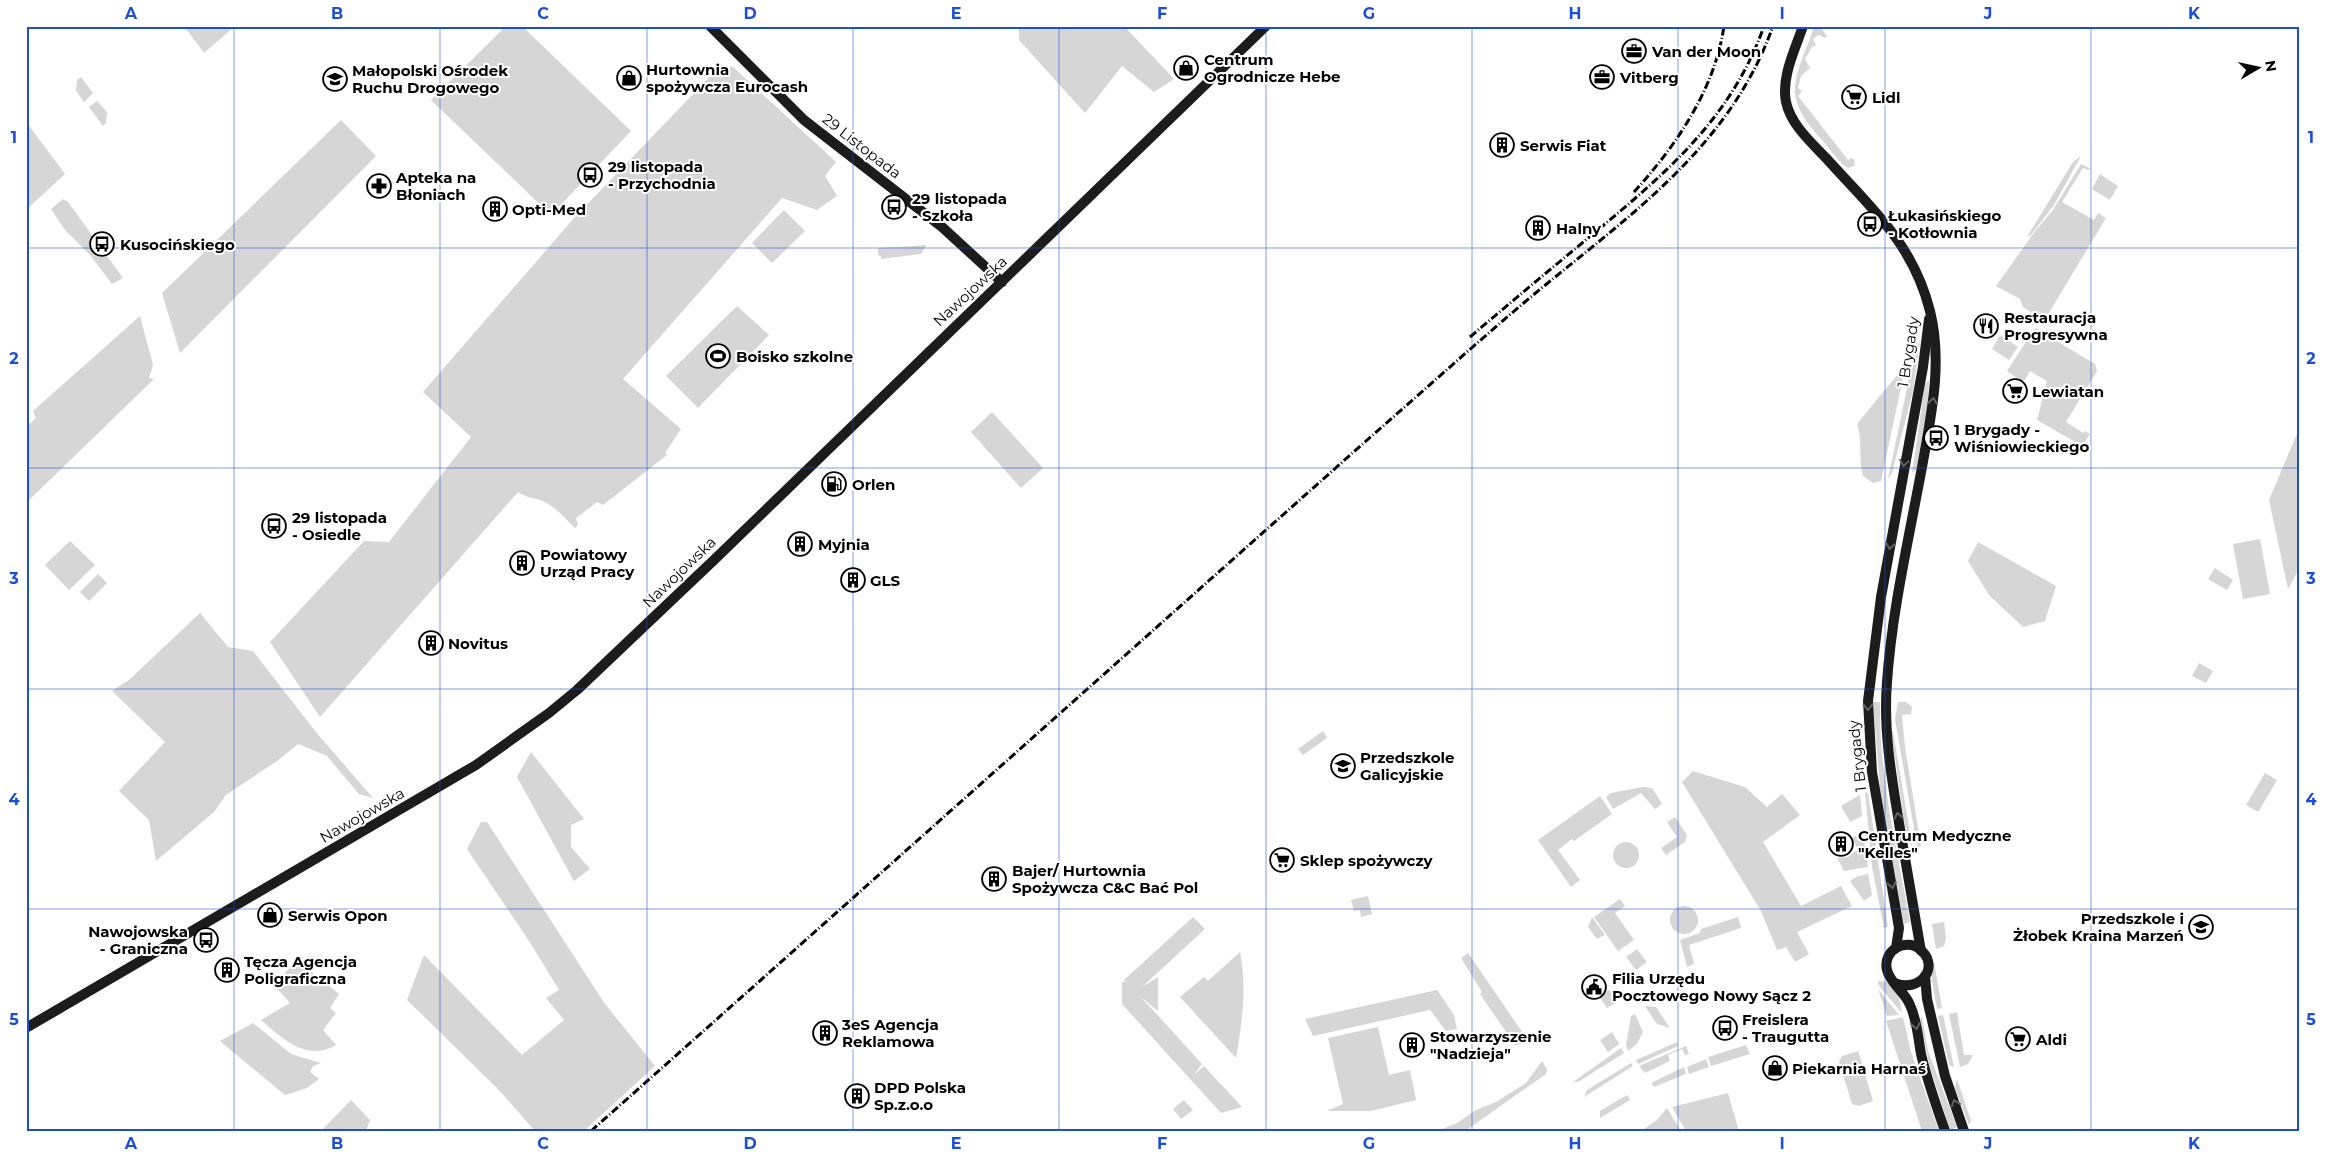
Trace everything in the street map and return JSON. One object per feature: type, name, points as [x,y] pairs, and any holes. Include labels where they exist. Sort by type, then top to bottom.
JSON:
[{"type":"street","name":"29 Listopada","points":[[710,26],[804,120],[942,227],[1002,282]]},
{"type":"street","name":"Nawojowska","points":[[26,1028],[476,765],[549,713],[611,658],[1266,26]]},
{"type":"street","points":[[1804,26],[1787,77],[1786,99],[1792,117],[1902,244],[1918,273],[1930,311]]},
{"type":"street","name":"1 Brygady","points":[[1896,948],[1899,928],[1872,772],[1868,700],[1881,596],[1923,367],[1930,311]]},
{"type":"street","name":"1 Brygady","points":[[1922,950],[1893,788],[1887,735],[1886,700],[1890,646],[1934,400],[1935,336],[1930,311]]},
{"type":"street","points":[[1898,498],[1916,501]]},
{"type":"street","points":[[1945,1131],[1929,1082],[1910,1004],[1887,972],[1886,965],[1891,952],[1896,948],[1909,945],[1922,950],[1928,963],[1925,976],[1927,999],[1945,1076],[1964,1131]]},
{"type":"street","points":[[1895,983],[1908,986],[1915,985],[1925,976]]},
{"type":"shaded area","points":[[184,26],[235,26],[204,53]]},
{"type":"shaded area","points":[[506,26],[522,26],[631,131],[551,215],[431,100]]},
{"type":"shaded area","points":[[1019,26],[1124,26],[1174,79],[1154,92],[1122,66],[1085,113],[1019,40]]},
{"type":"shaded area","points":[[1814,27],[1822,29],[1827,36],[1825,38],[1819,35],[1813,39],[1816,45],[1812,47],[1805,59],[1810,68],[1801,76],[1798,88],[1802,91],[1798,96],[1848,160],[1852,158],[1855,161],[1854,166],[1848,168],[1837,159],[1809,124],[1800,110],[1796,98],[1797,74]]},
{"type":"shaded area","points":[[720,66],[733,67],[836,162],[825,176],[837,196],[817,210],[782,198],[623,379],[681,429],[665,453],[667,455],[603,505],[597,502],[576,518],[578,525],[575,528],[550,505],[518,492],[320,717],[270,642],[364,541],[389,542],[471,437],[423,392],[575,217]]},
{"type":"shaded area","points":[[81,77],[93,93],[84,102],[76,91],[77,80]]},
{"type":"shaded area","points":[[97,101],[107,112],[106,123],[103,126],[89,107]]},
{"type":"shaded area","points":[[341,120],[376,156],[180,353],[162,293]]},
{"type":"shaded area","points":[[26,122],[65,174],[26,210]]},
{"type":"shaded area","points":[[2081,156],[2054,205],[2031,235],[2027,237],[2073,162]]},
{"type":"shaded area","points":[[2081,164],[2091,169],[2083,168],[2062,202],[2094,220],[2098,213],[2106,218],[2044,321],[2023,307],[2020,299],[1996,286],[2036,230],[2053,210]]},
{"type":"shaded area","points":[[2100,174],[2118,186],[2110,200],[2092,189]]},
{"type":"shaded area","points":[[63,199],[68,202],[123,278],[112,284],[90,255],[65,230],[51,209]]},
{"type":"shaded area","points":[[784,210],[805,231],[772,263],[752,243]]},
{"type":"shaded area","points":[[927,245],[921,254],[881,259],[881,256],[878,255],[878,248]]},
{"type":"shaded area","name":"Boisko szkolne","points":[[737,306],[769,335],[698,408],[666,376]]},
{"type":"shaded area","points":[[140,316],[153,365],[149,378],[154,379],[26,503],[26,427],[36,418],[33,411]]},
{"type":"shaded area","points":[[2035,328],[2095,364],[2097,371],[2066,422],[2083,433],[2085,431],[2090,434],[2082,446],[2037,420],[2047,381],[2030,371],[2025,380],[2021,381],[2007,371]]},
{"type":"shaded area","points":[[2000,335],[2018,347],[2009,360],[1992,349]]},
{"type":"shaded area","points":[[1920,340],[1913,391],[1892,473],[1888,479],[1916,347]]},
{"type":"shaded area","points":[[1906,364],[1881,481],[1873,483],[1863,476],[1857,424]]},
{"type":"shaded area","points":[[1929,380],[1927,412],[1916,470],[1912,473],[1925,384]]},
{"type":"shaded area","points":[[992,412],[1043,468],[1021,488],[971,432]]},
{"type":"shaded area","points":[[2299,429],[2299,569],[2288,589],[2269,500]]},
{"type":"shaded area","points":[[2260,539],[2270,594],[2243,599],[2233,544]]},
{"type":"shaded area","points":[[70,541],[95,565],[69,590],[45,565]]},
{"type":"shaded area","points":[[1978,542],[2056,586],[2045,621],[2023,627],[1989,595],[1968,561]]},
{"type":"shaded area","points":[[2215,568],[2233,580],[2227,590],[2208,579]]},
{"type":"shaded area","points":[[98,574],[107,583],[89,601],[80,592]]},
{"type":"shaded area","points":[[200,613],[228,647],[253,651],[315,731],[373,798],[359,794],[327,756],[298,744],[277,761],[226,795],[214,812],[156,861],[149,820],[119,791],[165,742],[112,691],[130,679]]},
{"type":"shaded area","points":[[2199,663],[2213,671],[2206,683],[2192,676]]},
{"type":"shaded area","points":[[1873,702],[1880,702],[1882,757],[1910,922],[1904,924],[1880,788]]},
{"type":"shaded area","points":[[1898,702],[1906,702],[1912,707],[1911,714],[1902,715],[1905,747],[1921,846],[1918,852],[1895,719]]},
{"type":"shaded area","points":[[1323,731],[1327,738],[1303,755],[1298,749]]},
{"type":"shaded area","points":[[1891,731],[1893,731],[1913,851],[1905,826]]},
{"type":"shaded area","points":[[531,752],[584,819],[571,825],[571,847],[590,869],[574,881],[517,777]]},
{"type":"shaded area","points":[[1693,771],[1745,787],[1767,807],[1782,794],[1800,815],[1763,842],[1801,906],[1841,886],[1852,906],[1797,932],[1809,954],[1795,962],[1786,947],[1777,950],[1761,911],[1682,782]]},
{"type":"shaded area","points":[[2265,773],[2277,780],[2258,812],[2246,805]]},
{"type":"shaded area","points":[[1643,787],[1652,788],[1662,804],[1655,809],[1641,793],[1613,809],[1606,797],[1611,793]]},
{"type":"shaded area","points":[[1865,792],[1868,793],[1888,927],[1884,928],[1872,867]]},
{"type":"shaded area","points":[[1860,795],[1862,816],[1850,822],[1841,806]]},
{"type":"shaded area","points":[[1600,796],[1612,814],[1558,850],[1580,880],[1571,887],[1538,840]]},
{"type":"shaded area","points":[[1675,817],[1687,835],[1685,842],[1666,855],[1661,848],[1677,837],[1667,822]]},
{"type":"shaded area","points":[[481,822],[487,822],[605,1004],[655,1066],[584,1131],[535,1131],[498,1089],[407,1000],[424,955],[522,1055],[564,1020],[546,998],[559,990],[531,944],[467,849]]},
{"type":"shaded area","points":[[1863,832],[1868,867],[1844,871],[1837,858],[1848,857],[1858,849],[1852,838]]},
{"type":"shaded area","points":[[1626,842],[1635,846],[1639,855],[1635,864],[1626,868],[1617,864],[1613,855],[1617,846]]},
{"type":"shaded area","points":[[1868,874],[1872,895],[1864,901],[1850,881],[1858,876]]},
{"type":"shaded area","points":[[1368,896],[1372,914],[1361,917],[1360,910],[1354,911],[1351,900]]},
{"type":"shaded area","points":[[1620,899],[1625,906],[1615,913],[1634,940],[1618,951],[1594,917]]},
{"type":"shaded area","points":[[1684,906],[1694,910],[1698,920],[1694,930],[1684,934],[1674,930],[1670,920],[1674,910]]},
{"type":"shaded area","points":[[1193,917],[1205,929],[1142,987],[1158,977],[1158,1011],[1141,997],[1202,1064],[1194,1075],[1204,1066],[1242,1107],[1221,1113],[1122,1004],[1122,982],[1126,982],[1124,980]]},
{"type":"shaded area","points":[[1592,917],[1605,935],[1597,939],[1588,927]]},
{"type":"shaded area","points":[[1738,917],[1741,928],[1689,945],[1694,964],[1687,967],[1680,940],[1700,933],[1701,929]]},
{"type":"shaded area","points":[[1944,922],[1946,938],[1944,946],[1936,949],[1932,924]]},
{"type":"shaded area","points":[[1637,949],[1647,962],[1636,970],[1626,957]]},
{"type":"shaded area","points":[[1240,952],[1243,979],[1242,1019],[1236,1058],[1180,997],[1204,977],[1208,981]]},
{"type":"shaded area","points":[[1468,953],[1527,1039],[1523,1044],[1515,1045],[1480,994],[1482,992],[1461,958]]},
{"type":"shaded area","points":[[297,960],[339,994],[330,1008],[336,1013],[323,1030],[336,1045],[325,1050],[305,1050],[296,1046],[286,1041],[261,1020],[290,1003],[274,985]]},
{"type":"shaded area","points":[[1934,962],[1942,1008],[1937,1009],[1930,969]]},
{"type":"shaded area","points":[[1878,981],[1890,982],[1898,993],[1902,1013],[1879,986]]},
{"type":"shaded area","points":[[1878,989],[1899,1015],[1887,1016]]},
{"type":"shaded area","points":[[1437,990],[1454,1015],[1457,1029],[1446,1031],[1430,1010],[1313,1036],[1305,1019]]},
{"type":"shaded area","points":[[1609,990],[1617,1002],[1607,1008],[1599,996]]},
{"type":"shaded area","points":[[1645,1006],[1656,1007],[1670,1028],[1657,1024]]},
{"type":"shaded area","points":[[1957,1012],[1964,1055],[1973,1055],[1968,1064],[1960,1067],[1949,1014]]},
{"type":"shaded area","points":[[1635,1014],[1643,1032],[1637,1044],[1628,1051],[1626,1045],[1631,1016]]},
{"type":"shaded area","points":[[1943,1015],[1954,1067],[1949,1065],[1938,1016]]},
{"type":"shaded area","points":[[1903,1017],[1911,1052],[1939,1131],[1922,1131],[1886,1021]]},
{"type":"shaded area","points":[[1922,1017],[1928,1051],[1957,1127],[1950,1130],[1929,1064],[1920,1018]]},
{"type":"shaded area","points":[[253,1023],[291,1054],[321,1063],[313,1066],[310,1072],[319,1079],[307,1088],[285,1095],[220,1041]]},
{"type":"shaded area","points":[[1378,1027],[1389,1075],[1410,1070],[1416,1100],[1371,1111],[1327,1111],[1343,1104],[1328,1038]]},
{"type":"shaded area","points":[[1612,1032],[1619,1044],[1608,1052],[1600,1040]]},
{"type":"shaded area","points":[[1677,1042],[1678,1046],[1638,1064],[1636,1060]]},
{"type":"shaded area","points":[[1746,1045],[1750,1054],[1711,1066],[1708,1057]]},
{"type":"shaded area","points":[[1686,1046],[1689,1054],[1685,1055],[1682,1049],[1668,1055],[1670,1061],[1645,1073],[1639,1066]]},
{"type":"shaded area","points":[[1621,1048],[1624,1053],[1578,1082],[1573,1082]]},
{"type":"shaded area","points":[[1858,1051],[1873,1101],[1859,1106],[1852,1104],[1839,1062],[1842,1056]]},
{"type":"shaded area","points":[[1706,1059],[1709,1067],[1689,1074],[1687,1067]]},
{"type":"shaded area","points":[[1542,1061],[1547,1069],[1546,1074],[1465,1131],[1437,1131],[1457,1123],[1476,1110],[1496,1102],[1526,1083]]},
{"type":"shaded area","points":[[1631,1063],[1633,1066],[1584,1097],[1587,1090]]},
{"type":"shaded area","points":[[1684,1067],[1686,1074],[1654,1087],[1651,1083]]},
{"type":"shaded area","points":[[1957,1079],[1971,1121],[1969,1125],[1955,1088]]},
{"type":"shaded area","points":[[1728,1093],[1739,1131],[1686,1131],[1672,1107]]},
{"type":"shaded area","points":[[1627,1095],[1630,1100],[1600,1118],[1600,1111]]},
{"type":"shaded area","points":[[351,1100],[370,1120],[366,1131],[321,1131]]},
{"type":"shaded area","points":[[1184,1100],[1193,1110],[1181,1119],[1173,1109]]},
{"type":"shaded area","points":[[1667,1108],[1681,1131],[1645,1131],[1644,1129],[1657,1120]]},
{"type":"railway","points":[[1634,192],[1665,156],[1703,94],[1712,72],[1724,26]]},
{"type":"railway","points":[[1470,337],[1620,212],[1694,142],[1734,89],[1750,59],[1764,26]]},
{"type":"railway","points":[[591,1131],[1366,441],[1532,296],[1639,208],[1703,144],[1731,109],[1754,69],[1773,26]]},
{"type":"place","name":"Van der Moon","points":[[1634,51]]},
{"type":"place","name":"Centrum Ogrodnicze Hebe","points":[[1186,68]]},
{"type":"place","name":"Vitberg","points":[[1602,77]]},
{"type":"place","name":"Hurtownia spożywcza Eurocash","points":[[629,78]]},
{"type":"place","name":"Małopolski Ośrodek Ruchu Drogowego","points":[[335,79]]},
{"type":"place","name":"Lidl","points":[[1854,97]]},
{"type":"place","name":"Serwis Fiat","points":[[1502,145]]},
{"type":"place","name":"29 listopada - Przychodnia","points":[[590,175]]},
{"type":"place","name":"Apteka na Błoniach","points":[[379,186]]},
{"type":"place","name":"29 listopada - Szkoła","points":[[894,207]]},
{"type":"place","name":"Opti-Med","points":[[495,209]]},
{"type":"place","name":"Łukasińskiego - Kotłownia","points":[[1870,224]]},
{"type":"place","name":"Halny","points":[[1538,228]]},
{"type":"place","name":"Kusocińskiego","points":[[102,244]]},
{"type":"place","name":"Restauracja Progresywna","points":[[1986,326]]},
{"type":"place","name":"Boisko szkolne","points":[[718,356]]},
{"type":"place","name":"Lewiatan","points":[[2015,391]]},
{"type":"place","name":"1 Brygady - Wiśniowieckiego","points":[[1936,438]]},
{"type":"place","name":"Orlen","points":[[834,484]]},
{"type":"place","name":"29 listopada - Osiedle","points":[[274,526]]},
{"type":"place","name":"Myjnia","points":[[800,544]]},
{"type":"place","name":"Powiatowy Urząd Pracy","points":[[522,563]]},
{"type":"place","name":"GLS","points":[[853,580]]},
{"type":"place","name":"Novitus","points":[[431,643]]},
{"type":"place","name":"Przedszkole Galicyjskie","points":[[1343,766]]},
{"type":"place","name":"Centrum Medyczne \"Kelles\"","points":[[1841,844]]},
{"type":"place","name":"Sklep spożywczy","points":[[1282,860]]},
{"type":"place","name":"Bajer/ Hurtownia Spożywcza C&C Bać Pol","points":[[994,879]]},
{"type":"place","name":"Serwis Opon","points":[[270,915]]},
{"type":"place","name":"Przedszkole i Żłobek Kraina Marzeń","points":[[2201,927]]},
{"type":"place","name":"Nawojowska - Graniczna","points":[[206,940]]},
{"type":"place","name":"Tęcza Agencja Poligraficzna","points":[[227,970]]},
{"type":"place","name":"Filia Urzędu Pocztowego Nowy Sącz 2","points":[[1594,987]]},
{"type":"place","name":"Freislera - Traugutta","points":[[1725,1028]]},
{"type":"place","name":"3eS Agencja Reklamowa","points":[[825,1033]]},
{"type":"place","name":"Aldi","points":[[2018,1039]]},
{"type":"place","name":"Stowarzyszenie \"Nadzieja\"","points":[[1412,1045]]},
{"type":"place","name":"Piekarnia Harnaś","points":[[1775,1068]]},
{"type":"place","name":"DPD Polska Sp.z.o.o","points":[[857,1096]]}]
